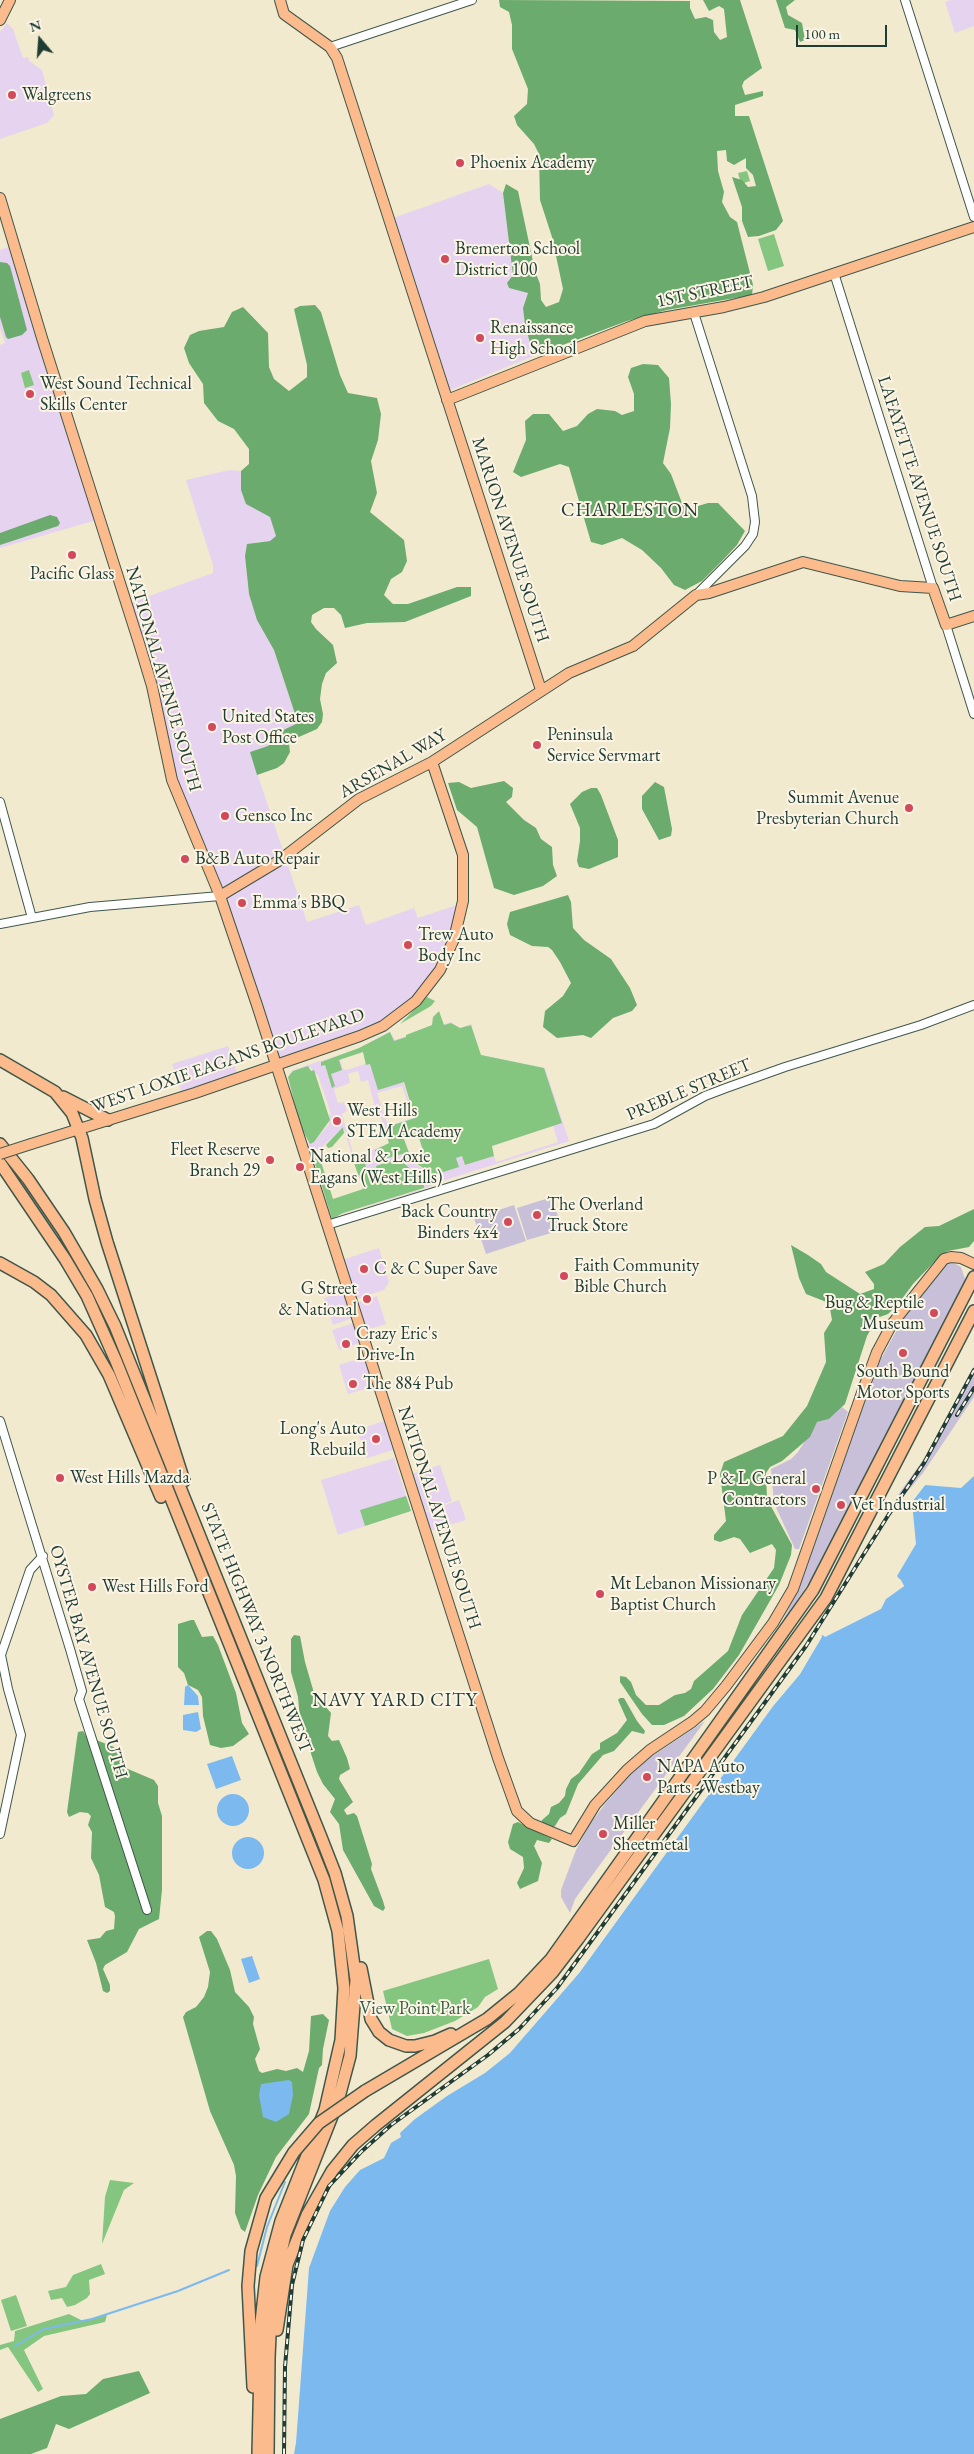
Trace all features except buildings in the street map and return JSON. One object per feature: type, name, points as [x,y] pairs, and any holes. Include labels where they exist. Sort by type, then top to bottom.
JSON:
[{"type":"highway","points":[[0,1060],[108,1120]]},
{"type":"highway","points":[[55,1092],[70,1109],[82,1138],[100,1220],[180,1465],[191,1514]]},
{"type":"highway","name":"STATE HIGHWAY 3 NORTHWEST","points":[[0,1144],[47,1205],[97,1289],[115,1326],[335,1872],[347,1916],[353,1950],[356,1995],[350,2056],[338,2101],[286,2235],[273,2290],[269,2358],[268,2454]]},
{"type":"highway","name":"STATE HIGHWAY 3 NORTHWEST","points":[[0,1164],[40,1220],[87,1296],[116,1361],[206,1585],[324,1880],[333,1910],[343,1972],[344,2008],[339,2052],[325,2110],[281,2221],[266,2277],[261,2329],[258,2454]]},
{"type":"highway","points":[[0,1262],[34,1282],[51,1295],[69,1312],[90,1341],[119,1396],[175,1529],[206,1585]]},
{"type":"highway","points":[[269,2358],[276,2341],[287,2265],[314,2201],[332,2171],[376,2125],[505,2022],[552,1973],[573,1935],[813,1590],[974,1277]]},
{"type":"highway","points":[[254,2454],[248,2286],[251,2251],[266,2198],[294,2152],[319,2123],[365,2091],[486,2019],[535,1976],[573,1935],[826,1598],[974,1311]]},
{"type":"highway","points":[[353,1950],[362,1969],[368,2008],[373,2024],[382,2035],[397,2044],[416,2046],[445,2038],[482,2016],[515,1990],[573,1935]]},
{"type":"main road","points":[[280,0],[284,14],[330,48]]},
{"type":"main road","points":[[0,20],[5,6]]},
{"type":"main road","name":"MARION AVENUE SOUTH","points":[[330,48],[337,58],[391,221],[541,690]]},
{"type":"main road","name":"NATIONAL AVENUE SOUTH","points":[[0,198],[42,338],[152,686],[172,780],[220,896],[277,1065],[517,1812],[530,1823],[572,1841],[595,1805],[626,1770],[650,1750],[705,1711],[773,1623],[793,1589],[877,1352],[892,1324],[944,1259],[951,1257],[961,1258],[974,1264]]},
{"type":"main road","name":"1ST STREET","points":[[447,400],[632,326],[657,318],[694,313],[764,297],[974,227]]},
{"type":"main road","points":[[696,595],[709,593],[803,562],[900,586],[933,588]]},
{"type":"main road","name":"LAFAYETTE AVENUE SOUTH","points":[[933,588],[946,625]]},
{"type":"main road","name":"ARSENAL WAY","points":[[220,896],[280,860],[359,799],[432,762],[569,673],[633,646],[696,595]]},
{"type":"main road","points":[[946,625],[974,616]]},
{"type":"main road","name":"WEST LOXIE EAGANS BOULEVARD","points":[[0,1154],[277,1065],[360,1036],[383,1026],[416,1001],[440,970],[454,939],[463,901],[463,855],[432,762]]},
{"type":"street","points":[[330,48],[472,0]]},
{"type":"street","points":[[905,0],[974,217]]},
{"type":"street","name":"LAFAYETTE AVENUE SOUTH","points":[[834,273],[933,588]]},
{"type":"street","points":[[694,313],[752,496],[755,522],[753,534],[745,546],[696,595]]},
{"type":"street","name":"LAFAYETTE AVENUE SOUTH","points":[[946,625],[974,714]]},
{"type":"street","points":[[0,802],[32,918]]},
{"type":"street","name":"ARSENAL WAY","points":[[0,924],[90,907],[220,896]]},
{"type":"street","name":"PREBLE STREET","points":[[327,1225],[654,1124],[719,1091],[785,1067],[921,1025],[974,1005]]},
{"type":"street","name":"OYSTER BAY AVENUE SOUTH","points":[[0,1421],[43,1556],[82,1691],[79,1699],[147,1910]]},
{"type":"street","points":[[0,1834],[21,1736],[1,1655],[30,1570],[43,1556]]},
{"type":"shaded area","points":[[951,0],[974,0],[974,26],[955,33],[945,2]]},
{"type":"shaded area","points":[[7,23],[13,29],[23,58],[28,57],[29,61],[42,70],[54,115],[47,123],[0,139],[0,32]]},
{"type":"shaded area","points":[[489,184],[503,193],[513,275],[507,283],[509,288],[528,293],[523,308],[525,325],[530,343],[536,355],[448,391],[393,218]]},
{"type":"shaded area","name":"West Sound Technical Skills Center","points":[[14,245],[100,519],[0,548],[0,345],[5,343],[0,328],[0,250]]},
{"type":"shaded area","points":[[229,470],[241,471],[241,490],[270,517],[276,536],[270,541],[256,542],[245,556],[249,594],[274,650],[298,723],[279,732],[268,746],[250,752],[307,922],[359,905],[366,925],[414,908],[418,918],[463,903],[440,970],[401,1014],[277,1065],[221,891],[183,807],[127,604],[213,573],[213,565],[186,480]]},
{"type":"shaded area","points":[[451,1022],[460,1028],[451,1023],[399,1042],[394,1041],[389,1032],[395,1040]]},
{"type":"shaded area","points":[[228,1046],[238,1076],[182,1094],[172,1064]]},
{"type":"shaded area","points":[[359,1048],[322,1061],[321,1066],[325,1065],[332,1087],[331,1074],[339,1060],[352,1056],[340,1060],[343,1069],[347,1070],[365,1064],[365,1062],[366,1065],[370,1064],[403,1082],[415,1118],[389,1143],[381,1118],[377,1115],[368,1080],[361,1082],[358,1071],[348,1074],[350,1083],[334,1089],[338,1103],[344,1102],[347,1111],[342,1114],[363,1189],[343,1127],[318,1151],[333,1199],[328,1209],[307,1140],[309,1143],[314,1142],[329,1124],[329,1116],[331,1114],[318,1075],[310,1067],[290,1081],[289,1074],[293,1070]],"holes":[[[402,1086],[413,1118],[388,1126],[377,1093]]]},
{"type":"shaded area","points":[[481,1055],[545,1068],[569,1141],[442,1181],[419,1191],[358,1209],[423,1189],[422,1179],[401,1161],[391,1161],[376,1166],[377,1171],[368,1174],[362,1154],[382,1146],[384,1159],[402,1154],[411,1160],[404,1139],[412,1161],[425,1157],[412,1162],[434,1175],[458,1167],[456,1158],[462,1156],[465,1165],[494,1156],[496,1162],[558,1142],[553,1126],[491,1146]]},
{"type":"shaded area","points":[[552,1197],[562,1230],[527,1240],[517,1208]]},
{"type":"shaded area","points":[[514,1205],[526,1241],[486,1254],[474,1218]]},
{"type":"shaded area","points":[[379,1248],[389,1282],[384,1290],[360,1298],[352,1298],[339,1261]]},
{"type":"shaded area","points":[[952,1262],[961,1267],[965,1279],[963,1285],[817,1570],[781,1625],[793,1598],[877,1366],[903,1319],[947,1263]]},
{"type":"shaded area","points":[[347,1291],[356,1317],[333,1325],[324,1298]]},
{"type":"shaded area","points":[[377,1296],[386,1324],[363,1331],[354,1304]]},
{"type":"shaded area","points":[[357,1322],[363,1342],[339,1350],[332,1330]]},
{"type":"shaded area","points":[[365,1357],[375,1386],[348,1394],[339,1365]]},
{"type":"shaded area","points":[[974,1366],[974,1397],[923,1473],[902,1498],[898,1495],[931,1449]]},
{"type":"shaded area","points":[[842,1407],[848,1412],[799,1549],[795,1549],[774,1503],[771,1469],[791,1459],[798,1452],[817,1422],[829,1419]]},
{"type":"shaded area","points":[[384,1421],[393,1450],[367,1458],[357,1430]]},
{"type":"shaded area","points":[[394,1458],[411,1511],[338,1535],[321,1480]]},
{"type":"shaded area","points":[[440,1465],[452,1501],[420,1513],[408,1475]]},
{"type":"shaded area","points":[[459,1500],[466,1520],[426,1532],[420,1514]]},
{"type":"shaded area","points":[[705,1721],[575,1899],[570,1913],[561,1897],[561,1890],[576,1850],[590,1824],[631,1774],[651,1757]]},
{"type":"green space","points":[[499,0],[690,1],[690,8],[695,19],[706,17],[713,20],[714,32],[720,40],[727,37],[724,9],[719,6],[709,11],[703,0],[740,0],[762,68],[744,81],[742,86],[745,95],[763,91],[763,96],[735,105],[735,116],[749,116],[783,221],[776,230],[759,236],[748,237],[742,221],[742,207],[732,177],[742,180],[748,187],[756,186],[753,175],[746,168],[746,158],[734,165],[727,161],[726,150],[717,151],[718,171],[724,192],[722,202],[730,217],[737,222],[753,285],[752,295],[667,310],[627,321],[536,355],[530,343],[525,325],[523,308],[528,293],[509,288],[507,283],[513,275],[503,193],[506,184],[518,191],[535,271],[540,284],[541,300],[546,307],[559,302],[563,289],[552,237],[540,200],[539,154],[534,144],[517,125],[514,116],[527,104],[528,89],[512,49],[512,25],[509,12],[500,7]]},
{"type":"green space","points":[[776,0],[795,0],[786,7],[788,15],[802,23],[805,40],[800,42],[795,30],[785,28]]},
{"type":"green space","points":[[747,171],[750,181],[741,184],[738,173]]},
{"type":"green space","points":[[774,234],[784,266],[768,271],[758,239]]},
{"type":"green space","points":[[0,262],[7,263],[10,266],[27,330],[22,335],[8,339],[0,317]]},
{"type":"green space","points":[[315,305],[321,312],[340,375],[348,393],[377,398],[381,414],[378,440],[371,461],[377,493],[370,512],[404,540],[407,561],[402,572],[391,579],[384,595],[393,604],[408,604],[457,587],[471,587],[471,596],[405,622],[367,623],[345,628],[341,615],[334,608],[324,608],[312,615],[311,622],[333,645],[337,663],[326,673],[322,684],[320,699],[323,714],[322,722],[317,729],[292,740],[289,744],[290,752],[284,763],[277,768],[257,775],[250,752],[268,746],[279,732],[298,723],[274,650],[257,620],[249,594],[245,556],[247,544],[270,541],[276,536],[270,517],[246,504],[241,490],[241,471],[249,464],[249,449],[234,429],[218,421],[204,403],[203,384],[189,363],[184,348],[190,335],[199,331],[224,327],[232,312],[243,307],[268,333],[269,367],[274,379],[289,391],[307,377],[307,365],[294,309],[300,306]]},
{"type":"green space","points":[[643,364],[658,365],[669,378],[670,428],[663,463],[671,474],[682,503],[688,509],[708,503],[718,503],[745,531],[737,545],[702,581],[685,590],[674,585],[661,568],[642,550],[622,538],[602,545],[591,542],[569,467],[560,464],[521,477],[513,472],[526,440],[525,421],[533,414],[549,414],[563,431],[577,426],[588,414],[597,409],[615,411],[622,415],[634,411],[634,394],[628,377],[631,368]]},
{"type":"green space","points":[[29,370],[34,385],[25,388],[21,373]]},
{"type":"green space","points":[[50,515],[57,517],[60,523],[58,526],[0,545],[0,533]]},
{"type":"green space","points":[[504,781],[513,788],[512,797],[506,802],[524,820],[536,828],[541,839],[552,847],[553,865],[557,876],[543,886],[514,895],[494,888],[477,827],[457,810],[448,783],[459,782],[471,788]]},
{"type":"green space","points":[[655,782],[664,787],[672,829],[671,836],[659,840],[642,809],[642,796]]},
{"type":"green space","points":[[591,788],[597,788],[601,795],[618,840],[618,857],[589,869],[579,867],[577,861],[580,828],[570,804],[582,792]]},
{"type":"green space","points":[[568,895],[571,902],[573,928],[584,940],[611,959],[630,988],[637,1005],[632,1011],[613,1018],[591,1038],[583,1035],[557,1038],[543,1027],[545,1011],[563,996],[571,983],[552,950],[548,947],[532,946],[510,935],[507,924],[510,912]]},
{"type":"green space","points":[[427,997],[435,1001],[431,1006],[400,1024]]},
{"type":"green space","points":[[439,1011],[444,1025],[451,1023],[460,1028],[471,1025],[481,1055],[544,1068],[562,1123],[492,1146],[494,1156],[465,1165],[462,1156],[456,1158],[459,1167],[434,1175],[412,1161],[425,1157],[418,1134],[404,1139],[412,1160],[402,1154],[384,1159],[383,1157],[378,1158],[375,1150],[389,1143],[384,1128],[415,1118],[404,1082],[378,1090],[370,1064],[366,1065],[363,1052],[339,1060],[342,1070],[331,1074],[335,1086],[332,1088],[325,1065],[321,1066],[321,1062],[359,1048],[390,1032],[394,1041],[406,1037],[406,1035],[432,1025],[433,1017]]},
{"type":"green space","points":[[308,1066],[311,1071],[314,1070],[330,1120],[314,1142],[310,1144],[300,1125],[288,1077],[293,1071]]},
{"type":"green space","points":[[343,1127],[344,1133],[332,1147],[328,1148],[326,1145]]},
{"type":"green space","points":[[318,1153],[333,1199],[363,1189],[352,1157],[362,1154],[368,1173],[377,1171],[376,1166],[391,1161],[401,1161],[423,1179],[424,1188],[343,1213],[332,1219],[314,1160]]},
{"type":"green space","points":[[974,1209],[974,1241],[969,1247],[948,1251],[938,1258],[888,1314],[877,1318],[867,1336],[845,1404],[829,1419],[817,1422],[810,1437],[782,1461],[770,1467],[766,1473],[767,1499],[792,1545],[791,1555],[779,1585],[739,1655],[713,1689],[684,1716],[664,1725],[652,1725],[620,1682],[620,1676],[626,1677],[631,1682],[636,1695],[646,1705],[659,1705],[675,1695],[685,1693],[691,1689],[694,1681],[728,1651],[742,1615],[774,1568],[776,1550],[772,1544],[750,1553],[740,1539],[734,1537],[720,1542],[714,1540],[714,1535],[726,1521],[720,1474],[724,1462],[783,1436],[807,1406],[826,1362],[824,1333],[832,1320],[829,1303],[806,1294],[799,1278],[791,1245],[821,1264],[826,1272],[860,1294],[874,1289],[874,1284],[865,1272],[884,1264],[900,1247],[925,1227],[939,1226]]},
{"type":"green space","points":[[406,1496],[411,1511],[365,1526],[360,1510]]},
{"type":"green space","points":[[194,1620],[202,1637],[213,1636],[236,1693],[242,1723],[249,1734],[233,1746],[221,1748],[210,1745],[203,1716],[202,1697],[198,1690],[188,1685],[184,1673],[178,1667],[178,1624]]},
{"type":"green space","points":[[294,1635],[300,1636],[314,1693],[331,1713],[328,1736],[332,1741],[339,1740],[347,1758],[350,1769],[340,1775],[339,1779],[353,1802],[344,1810],[347,1815],[354,1813],[357,1816],[372,1864],[371,1869],[385,1908],[383,1911],[374,1906],[343,1850],[339,1824],[330,1812],[335,1799],[323,1784],[317,1772],[300,1720],[298,1697],[291,1672],[291,1639]]},
{"type":"green space","points":[[624,1698],[645,1731],[644,1734],[632,1731],[614,1751],[603,1755],[578,1784],[566,1814],[552,1828],[541,1825],[542,1820],[549,1814],[551,1807],[559,1803],[565,1796],[571,1779],[579,1773],[592,1754],[600,1749],[600,1743],[617,1733],[627,1720],[618,1700]]},
{"type":"green space","points":[[83,1731],[86,1736],[114,1747],[122,1763],[128,1769],[154,1780],[158,1786],[158,1803],[162,1816],[162,1890],[159,1919],[139,1929],[127,1952],[105,1965],[103,1969],[110,1985],[110,1991],[107,1993],[103,1991],[96,1963],[87,1940],[100,1938],[106,1931],[114,1929],[115,1916],[114,1912],[105,1907],[99,1875],[91,1858],[92,1832],[88,1825],[91,1816],[88,1813],[80,1812],[69,1817],[67,1812],[78,1732]]},
{"type":"green space","points":[[518,1822],[552,1839],[549,1843],[537,1840],[534,1846],[542,1863],[538,1881],[520,1889],[517,1883],[524,1868],[523,1857],[510,1849],[508,1842],[513,1824]]},
{"type":"green space","points":[[207,1931],[211,1931],[217,1939],[230,1970],[235,1992],[249,2007],[254,2017],[253,2024],[260,2049],[255,2059],[259,2071],[262,2073],[277,2069],[286,2071],[297,2068],[303,2072],[309,2051],[311,2016],[323,2014],[329,2020],[322,2065],[319,2068],[309,2114],[276,2157],[258,2195],[245,2232],[241,2229],[235,2213],[236,2176],[234,2165],[210,2111],[183,2017],[186,2012],[196,2007],[204,1997],[208,1987],[210,1972],[199,1937]]},
{"type":"green space","name":"View Point Park","points":[[489,1959],[498,1989],[485,1997],[478,2007],[455,2021],[424,2033],[407,2036],[392,2029],[383,1991]]},
{"type":"green space","points":[[110,2180],[134,2183],[124,2190],[102,2244],[105,2197]]},
{"type":"green space","points":[[101,2264],[105,2274],[89,2280],[90,2294],[87,2298],[67,2307],[62,2298],[51,2300],[48,2291],[66,2287],[73,2275]]},
{"type":"green space","points":[[16,2295],[27,2326],[11,2331],[1,2300]]},
{"type":"green space","points":[[69,2314],[83,2321],[107,2315],[105,2322],[44,2336],[24,2350],[43,2389],[38,2392],[8,2347],[0,2350],[0,2345],[14,2341],[15,2331]]},
{"type":"green space","points":[[139,2371],[150,2393],[69,2429],[56,2424],[47,2448],[31,2454],[0,2454],[0,2419],[61,2396],[86,2394],[103,2379]]},
{"type":"water","points":[[974,1452],[974,2454],[291,2454],[304,2267],[336,2194],[371,2156],[377,2144],[485,2066],[528,2032],[579,1973],[773,1706],[800,1674],[821,1636],[850,1624],[904,1586],[897,1576],[916,1544],[912,1502],[925,1485],[944,1482]]},
{"type":"water","points":[[188,1685],[198,1696],[199,1705],[184,1705],[185,1687]]},
{"type":"water","points":[[198,1712],[201,1729],[196,1732],[183,1730],[183,1715]]},
{"type":"water","points":[[232,1756],[241,1780],[216,1789],[207,1764]]},
{"type":"water","points":[[233,1794],[245,1798],[249,1810],[245,1822],[233,1826],[221,1822],[217,1810],[221,1798]]},
{"type":"water","points":[[248,1837],[260,1841],[264,1853],[260,1865],[248,1869],[236,1865],[232,1853],[236,1841]]},
{"type":"water","points":[[252,1956],[260,1979],[249,1983],[241,1959]]},
{"type":"water","points":[[289,2080],[292,2082],[293,2095],[289,2114],[276,2122],[263,2117],[259,2095],[261,2084]]},
{"type":"pier","points":[[974,1450],[974,1476],[961,1488],[925,1485],[910,1504],[920,1486],[925,1483],[943,1480]]},
{"type":"pier","points":[[895,1576],[901,1580],[904,1586],[886,1599],[881,1609],[825,1637],[822,1634],[860,1616],[899,1587],[901,1585]]},
{"type":"pier","points":[[820,1634],[822,1637],[800,1674],[773,1706],[579,1973],[510,2053],[485,2073],[447,2096],[415,2119],[400,2133],[401,2137],[391,2143],[384,2158],[360,2170],[345,2187],[330,2211],[309,2268],[296,2443],[294,2454],[289,2454],[295,2320],[299,2282],[314,2230],[333,2194],[362,2158],[371,2156],[377,2141],[484,2064],[526,2030],[577,1972],[771,1704],[797,1673]]},
{"type":"waterway","points":[[257,2266],[267,2227],[285,2182]]},
{"type":"waterway","points":[[15,2346],[44,2329],[92,2319],[178,2291],[229,2270]]},
{"type":"railway","points":[[284,2454],[285,2367],[292,2285],[303,2240],[329,2186],[362,2151],[391,2125],[488,2055],[519,2029],[557,1988],[806,1646],[889,1514],[924,1463],[974,1370]]},
{"type":"railway","points":[[957,1415],[974,1388]]},
{"type":"place","name":"Walgreens","points":[[12,95]]},
{"type":"place","name":"Phoenix Academy","points":[[460,163]]},
{"type":"place","name":"Bremerton School District 100","points":[[445,259]]},
{"type":"place","name":"Renaissance High School","points":[[480,338]]},
{"type":"place","name":"West Sound Technical Skills Center","points":[[30,394]]},
{"type":"place","name":"Pacific Glass","points":[[72,555]]},
{"type":"place","name":"United States Post Office","points":[[212,727]]},
{"type":"place","name":"Peninsula Service Servmart","points":[[537,745]]},
{"type":"place","name":"Summit Avenue Presbyterian Church","points":[[909,808]]},
{"type":"place","name":"Gensco Inc","points":[[225,816]]},
{"type":"place","name":"B&B Auto Repair","points":[[185,859]]},
{"type":"place","name":"Emma's BBQ","points":[[242,903]]},
{"type":"place","name":"Trew Auto Body Inc","points":[[408,945]]},
{"type":"place","name":"West Hills STEM Academy","points":[[337,1121]]},
{"type":"place","name":"Fleet Reserve Branch 29","points":[[270,1160]]},
{"type":"place","name":"National & Loxie Eagans (West Hills)","points":[[300,1167]]},
{"type":"place","name":"The Overland Truck Store","points":[[537,1215]]},
{"type":"place","name":"Back Country Binders 4x4","points":[[508,1222]]},
{"type":"place","name":"C & C Super Save","points":[[364,1269]]},
{"type":"place","name":"Faith Community Bible Church","points":[[564,1276]]},
{"type":"place","name":"G Street & National","points":[[367,1299]]},
{"type":"place","name":"Bug & Reptile Museum","points":[[934,1313]]},
{"type":"place","name":"Crazy Eric's Drive-In","points":[[346,1344]]},
{"type":"place","name":"South Bound Motor Sports","points":[[903,1353]]},
{"type":"place","name":"The 884 Pub","points":[[353,1384]]},
{"type":"place","name":"Long's Auto Rebuild","points":[[376,1439]]},
{"type":"place","name":"West Hills Mazda","points":[[60,1478]]},
{"type":"place","name":"P & L General Contractors","points":[[816,1489]]},
{"type":"place","name":"Vet Industrial","points":[[841,1505]]},
{"type":"place","name":"West Hills Ford","points":[[92,1587]]},
{"type":"place","name":"Mt Lebanon Missionary Baptist Church","points":[[600,1594]]},
{"type":"place","name":"NAPA Auto Parts - Westbay","points":[[647,1777]]},
{"type":"place","name":"Miller Sheetmetal","points":[[603,1834]]},
{"type":"district","name":"CHARLESTON","points":[[630,511]]},
{"type":"district","name":"NAVY YARD CITY","points":[[395,1701]]}]
